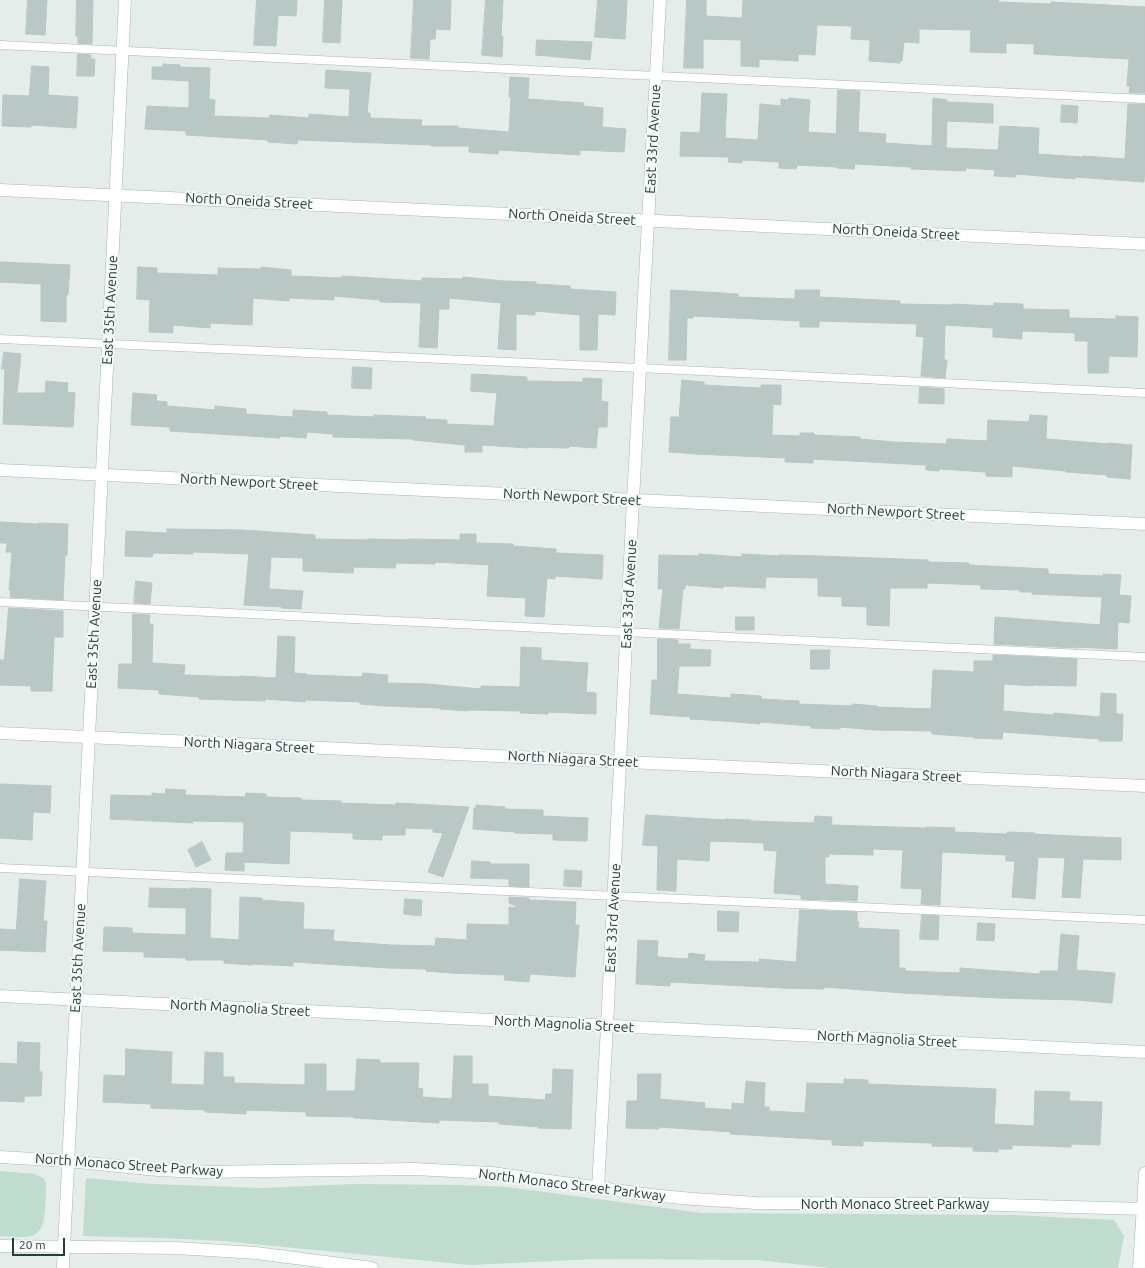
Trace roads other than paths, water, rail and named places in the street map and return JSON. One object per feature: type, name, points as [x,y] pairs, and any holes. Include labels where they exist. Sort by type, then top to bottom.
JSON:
[{"type":"street","name":"East 35th Avenue","points":[[63,1268],[126,0]]},
{"type":"street","name":"East 33rd Avenue","points":[[598,1188],[660,0]]},
{"type":"street","name":"North Oneida Street","points":[[0,190],[1145,244]]},
{"type":"street","name":"North Newport Street","points":[[0,470],[1145,524]]},
{"type":"street","name":"North Niagara Street","points":[[0,733],[1145,786]]},
{"type":"street","name":"North Magnolia Street","points":[[0,996],[1145,1052]]},
{"type":"street","name":"North Monaco Street Parkway","points":[[0,1157],[68,1161],[158,1170],[201,1172],[414,1169],[492,1173],[598,1188],[693,1199],[756,1202],[964,1204],[1144,1208]]},
{"type":"street","points":[[1139,1268],[1144,1208],[1145,1173]]},
{"type":"street","points":[[0,1246],[64,1248],[177,1248],[256,1253],[339,1265],[372,1268]]},
{"type":"lane","points":[[0,45],[1145,99]]},
{"type":"lane","points":[[0,339],[1145,393]]},
{"type":"lane","points":[[0,602],[1145,657]]},
{"type":"lane","points":[[0,868],[1145,920]]}]
